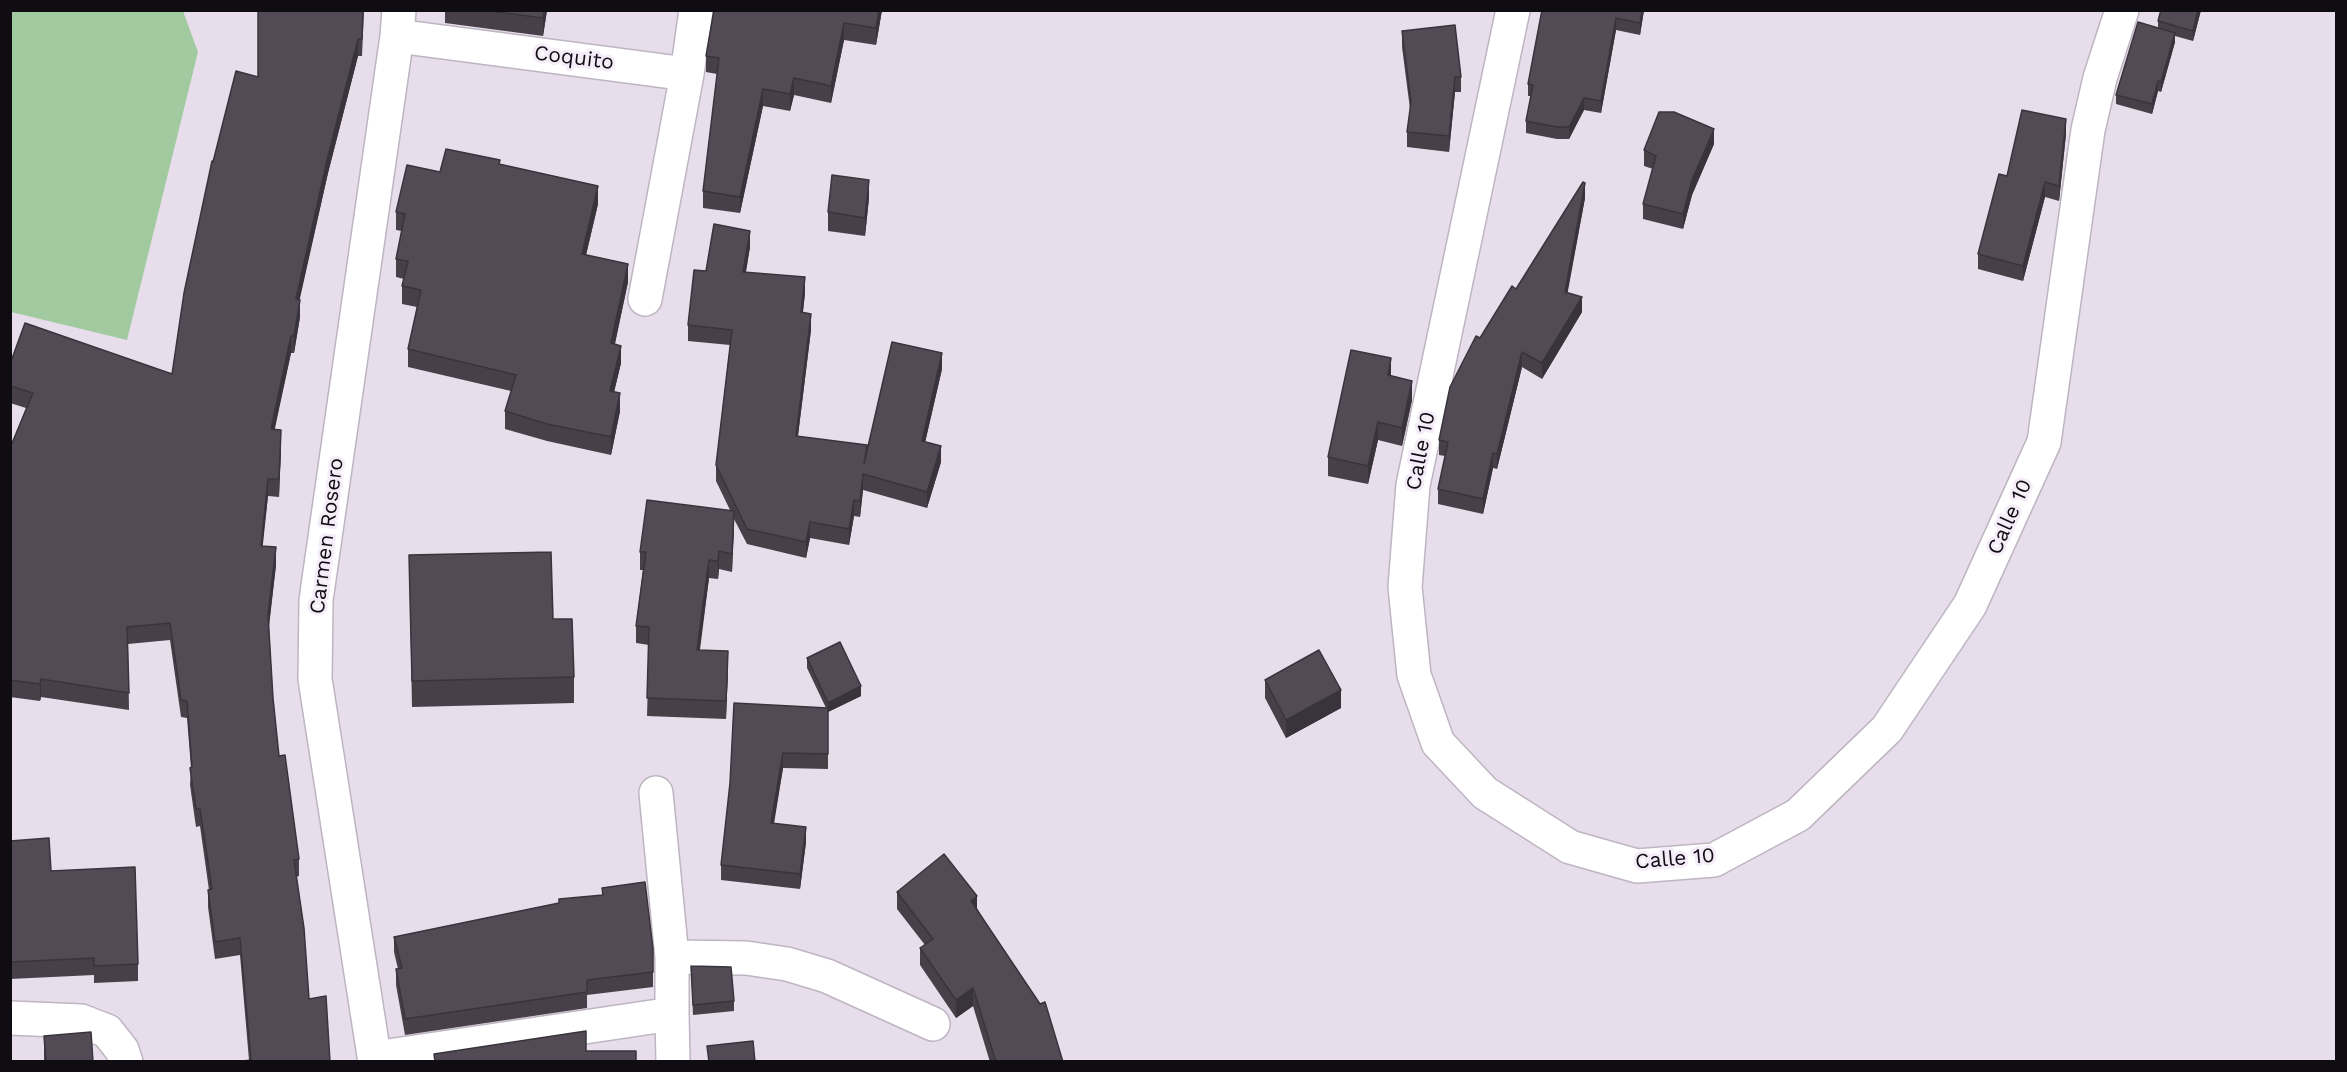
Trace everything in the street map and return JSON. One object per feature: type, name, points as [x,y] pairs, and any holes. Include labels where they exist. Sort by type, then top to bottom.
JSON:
[{"type":"street","points":[[645,299],[687,74],[696,10]]},
{"type":"street","name":"Calle 10","points":[[1513,10],[1413,485],[1405,587],[1414,675],[1438,743],[1485,793],[1570,847],[1637,866],[1714,860],[1798,815],[1887,729],[1971,605],[2044,442],[2088,130],[2100,78],[2122,10]]},
{"type":"street","name":"Coquito","points":[[398,23],[687,74]]},
{"type":"street","name":"Carmen Rosero","points":[[375,1060],[315,679],[316,600],[398,23]]},
{"type":"street","points":[[656,793],[672,957],[673,1062]]},
{"type":"street","points":[[672,957],[746,958],[787,964],[827,976],[933,1024]]},
{"type":"street","points":[[375,1060],[672,1014]]},
{"type":"street","points":[[10,1018],[81,1021],[107,1031],[122,1050],[126,1062]]},
{"type":"green space","points":[[11,10],[183,11],[198,52],[127,340],[11,312]]},
{"type":"building","points":[[258,10],[363,10],[362,39],[358,39],[328,156],[296,299],[300,300],[294,336],[291,336],[271,429],[281,430],[279,479],[268,479],[261,546],[276,547],[268,615],[279,756],[285,755],[299,859],[294,860],[304,928],[309,999],[326,996],[330,1062],[236,1062],[251,1060],[240,938],[215,942],[208,890],[212,889],[200,809],[196,809],[190,768],[192,767],[187,701],[181,700],[170,623],[127,627],[129,693],[41,679],[40,684],[10,680],[10,448],[33,393],[10,386],[10,364],[25,323],[172,374],[184,293],[212,161],[236,71],[258,77]]},
{"type":"building","points":[[482,10],[544,10],[543,18]]},
{"type":"building","points":[[714,10],[879,10],[876,28],[844,23],[831,86],[794,78],[790,94],[763,89],[740,197],[703,191],[719,58],[706,56]]},
{"type":"building","points":[[1542,10],[1642,10],[1640,23],[1616,18],[1601,101],[1584,98],[1569,127],[1526,121],[1533,85],[1528,84]]},
{"type":"building","points":[[2161,10],[2198,10],[2193,31],[2158,21]]},
{"type":"building","points":[[2138,22],[2175,33],[2152,104],[2116,95]]},
{"type":"building","points":[[1455,25],[1461,77],[1455,77],[1449,136],[1407,132],[1411,102],[1402,31]]},
{"type":"building","points":[[2022,110],[2066,119],[2059,186],[2045,182],[2023,266],[1978,254],[1999,174],[2007,176]]},
{"type":"building","points":[[1659,112],[1674,112],[1714,129],[1692,180],[1683,214],[1643,204],[1656,156],[1644,150]]},
{"type":"building","points":[[446,149],[500,160],[499,164],[598,186],[582,254],[628,264],[611,343],[621,346],[610,391],[620,393],[611,437],[547,424],[505,411],[516,375],[408,349],[421,290],[402,286],[408,261],[396,259],[405,214],[396,212],[407,165],[440,172]]},
{"type":"building","points":[[832,175],[869,180],[865,218],[828,212]]},
{"type":"building","points":[[1583,182],[1585,183],[1565,292],[1582,297],[1542,363],[1522,352],[1497,454],[1493,453],[1483,499],[1438,489],[1448,442],[1439,440],[1450,387],[1476,336],[1480,338],[1512,286],[1516,289]]},
{"type":"building","points":[[714,224],[750,231],[743,272],[805,277],[801,312],[811,314],[796,436],[867,445],[864,464],[892,342],[942,353],[922,441],[941,446],[927,492],[863,474],[860,501],[854,500],[849,529],[810,522],[806,542],[747,529],[716,465],[732,330],[688,325],[694,270],[706,271]]},
{"type":"building","points":[[1351,350],[1391,358],[1388,375],[1412,381],[1402,428],[1378,422],[1368,466],[1328,457]]},
{"type":"building","points":[[647,500],[734,511],[732,554],[719,551],[718,561],[709,560],[697,650],[728,651],[726,701],[647,698],[649,627],[636,626],[646,552],[640,552]]},
{"type":"building","points":[[551,552],[553,619],[572,619],[574,677],[412,681],[409,555]]},
{"type":"building","points":[[840,642],[861,686],[828,703],[807,658]]},
{"type":"building","points":[[1319,650],[1341,690],[1286,720],[1265,680]]},
{"type":"building","points":[[734,703],[828,708],[828,754],[783,753],[771,823],[806,827],[800,874],[721,865],[730,783]]},
{"type":"building","points":[[49,838],[51,871],[135,867],[138,964],[94,966],[94,958],[10,962],[10,841]]},
{"type":"building","points":[[944,854],[977,896],[971,901],[1040,1004],[1045,1002],[1063,1062],[996,1062],[973,988],[956,1000],[920,948],[933,939],[897,892]]},
{"type":"building","points":[[645,882],[653,949],[653,972],[587,980],[587,992],[405,1019],[396,969],[402,968],[394,937],[559,903],[559,899],[603,895],[602,888]]},
{"type":"building","points":[[691,966],[731,967],[734,1001],[693,1005]]},
{"type":"building","points":[[586,1031],[586,1051],[636,1051],[636,1062],[435,1062],[434,1054]]},
{"type":"building","points":[[91,1032],[93,1062],[46,1062],[44,1036]]},
{"type":"building","points":[[753,1041],[755,1062],[709,1062],[707,1046]]}]
